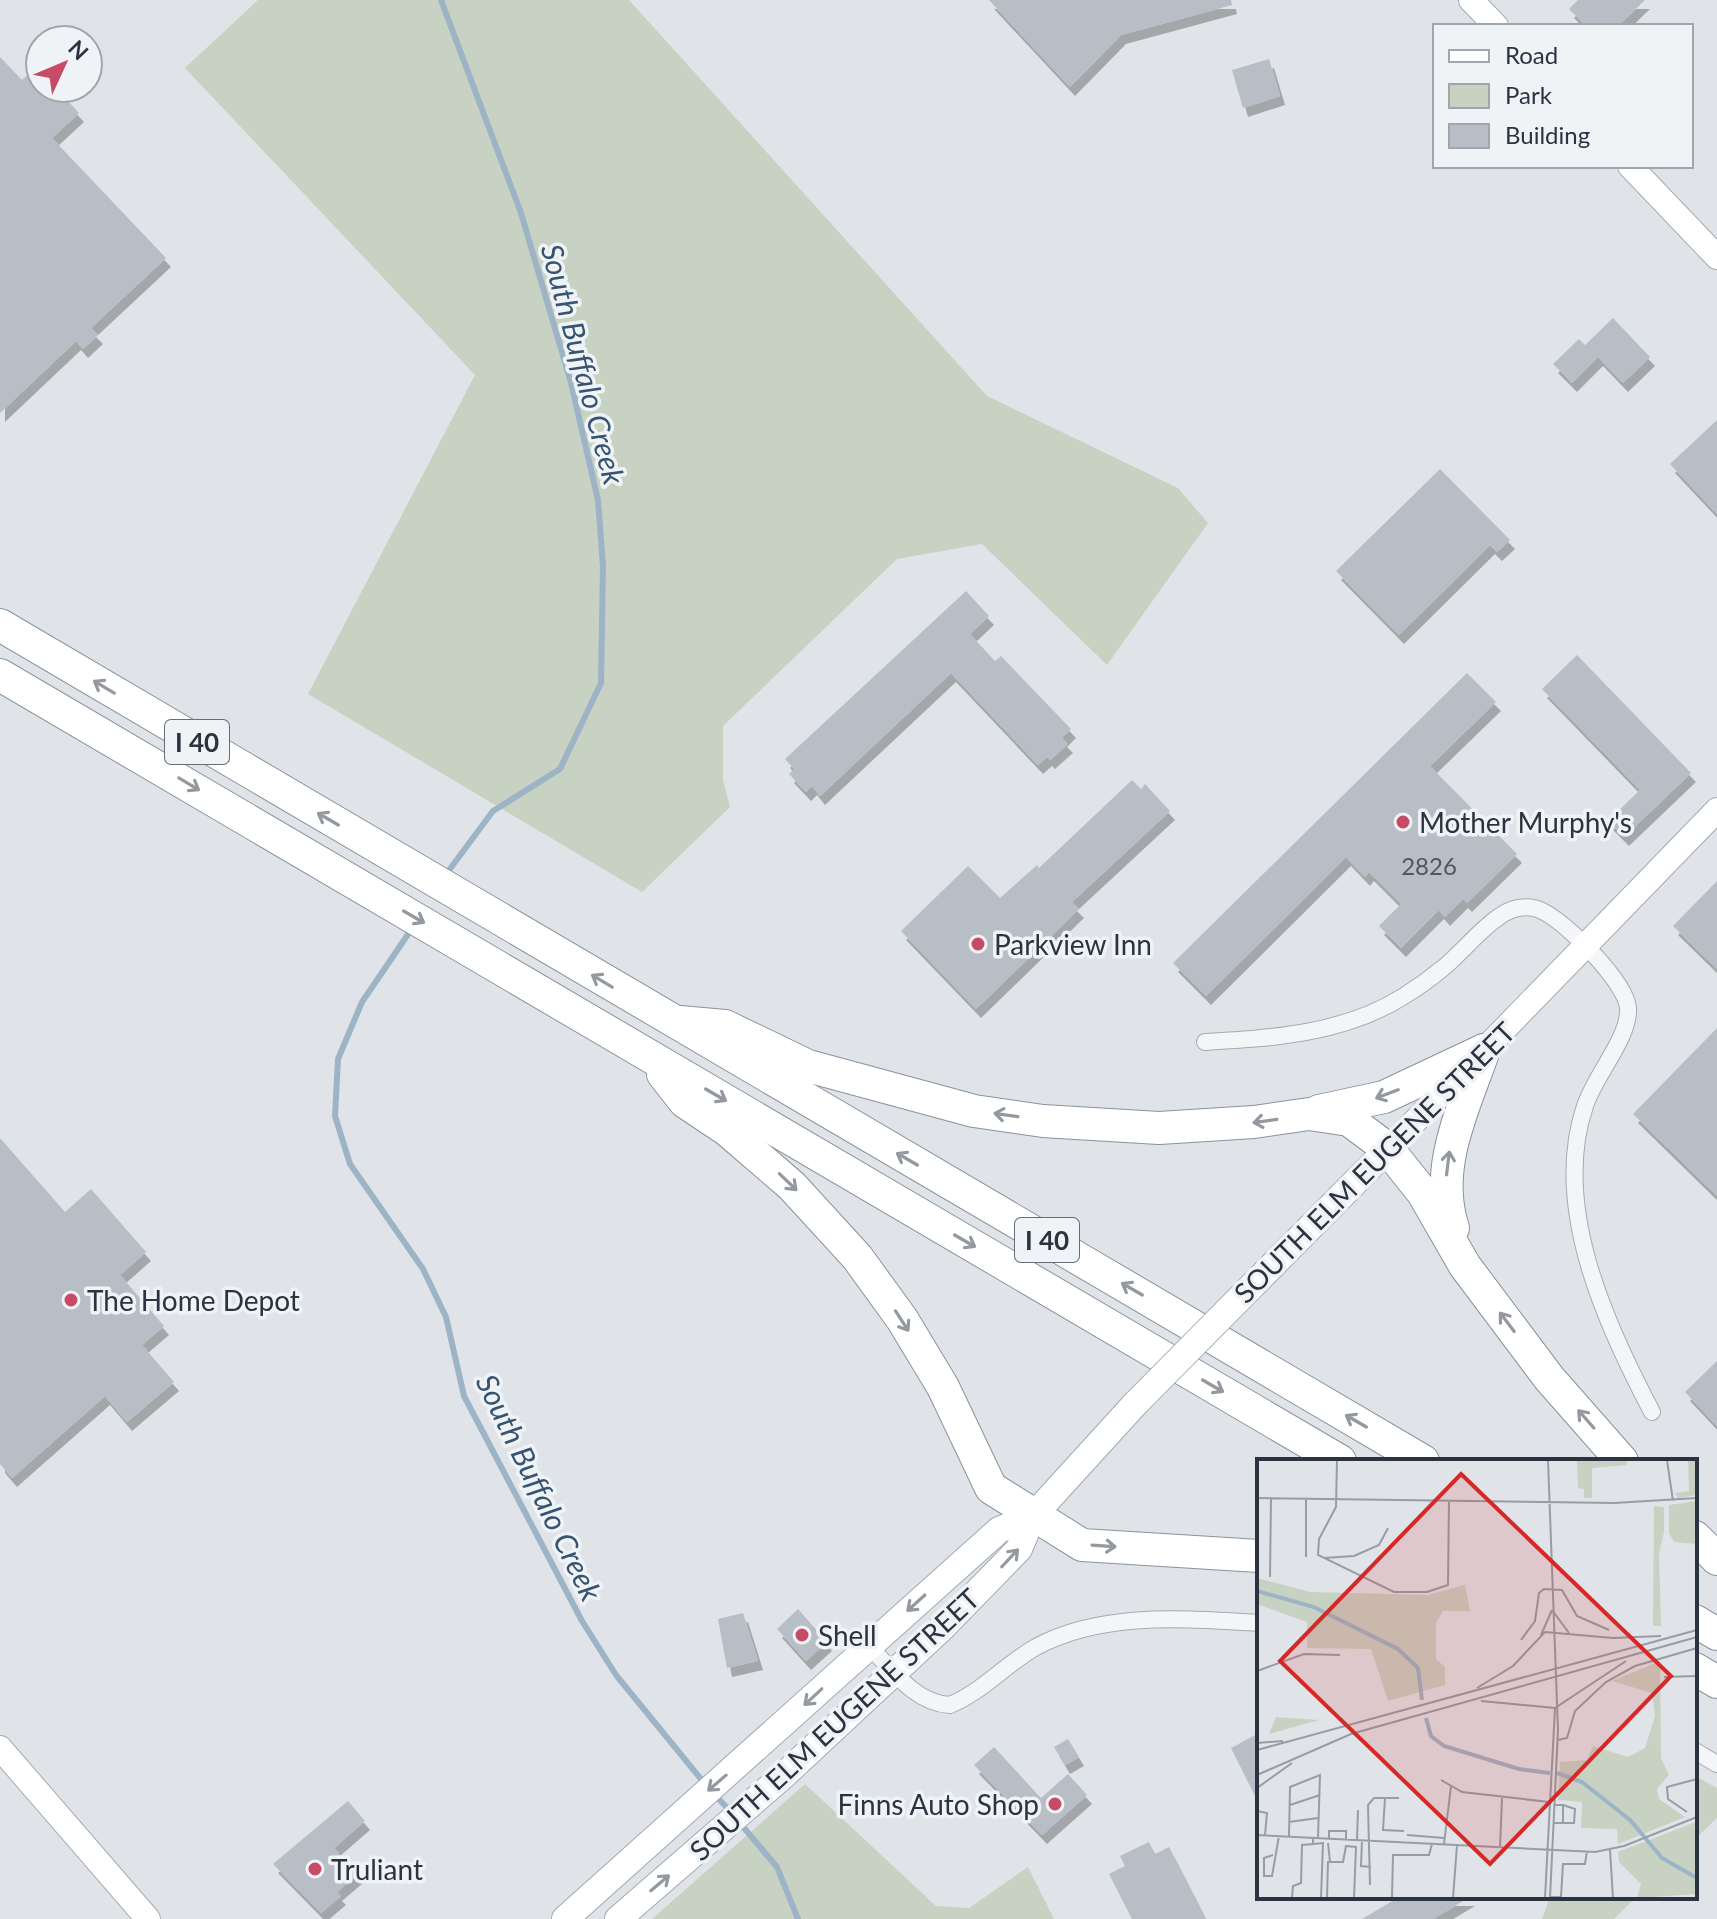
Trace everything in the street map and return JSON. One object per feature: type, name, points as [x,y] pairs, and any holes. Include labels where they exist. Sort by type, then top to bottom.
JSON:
[{"type":"highway","name":"I 40","points":[[0,625],[669,1021],[1420,1459]]},
{"type":"highway","name":"I 40","points":[[0,675],[1337,1459]]},
{"type":"highway","points":[[669,1021],[725,1026],[808,1066],[974,1111],[1043,1121],[1159,1128],[1254,1122],[1309,1114],[1384,1097],[1484,1050]]},
{"type":"highway","points":[[1465,1266],[1446,1206],[1447,1171],[1450,1148],[1484,1050]]},
{"type":"highway","points":[[649,1055],[685,1102],[761,1157],[857,1257],[902,1319],[943,1387],[991,1488],[1082,1545],[1257,1556]]},
{"type":"highway","points":[[1309,1114],[1349,1120],[1388,1149],[1423,1193],[1465,1266],[1549,1378],[1620,1459]]},
{"type":"highway","points":[[1697,1539],[1717,1559]]},
{"type":"highway","points":[[1697,1622],[1717,1634]]},
{"type":"highway","points":[[1697,1670],[1717,1682]]},
{"type":"main road","points":[[1471,0],[1494,24]]},
{"type":"main road","points":[[1632,168],[1717,257]]},
{"type":"main road","name":"SOUTH ELM EUGENE STREET","points":[[618,1919],[702,1848],[895,1673],[1019,1549],[1033,1516],[1135,1404],[1717,810]]},
{"type":"main road","name":"SOUTH ELM EUGENE STREET","points":[[565,1919],[999,1530],[1033,1516]]},
{"type":"main road","points":[[0,1748],[148,1919]]},
{"type":"street","points":[[1205,1042],[1272,1038],[1329,1028],[1380,1009],[1435,974],[1505,912],[1515,908],[1540,910],[1585,947],[1619,984],[1628,1005],[1627,1029],[1597,1075],[1583,1109],[1574,1158],[1575,1196],[1591,1273],[1614,1341],[1652,1412]]},
{"type":"street","points":[[868,1645],[926,1700],[950,1705],[1035,1648],[1085,1628],[1152,1620],[1257,1623]]},
{"type":"street","points":[[1697,1752],[1717,1764]]},
{"type":"green space","points":[[258,0],[629,0],[987,396],[1178,488],[1208,523],[1107,665],[982,544],[897,559],[723,726],[723,780],[730,807],[642,892],[308,694],[475,375],[185,68]]},
{"type":"green space","points":[[1697,1777],[1717,1788],[1717,1818],[1697,1837]]},
{"type":"green space","points":[[805,1784],[936,1906],[969,1908],[1028,1867],[1054,1919],[652,1919]]},
{"type":"green space","points":[[1549,1899],[1634,1899],[1614,1919],[1542,1919]]},
{"type":"building","points":[[989,0],[1231,0],[1232,5],[1121,35],[1070,87]]},
{"type":"building","points":[[1578,0],[1645,0],[1620,24],[1584,24],[1569,9]]},
{"type":"building","points":[[0,57],[22,80],[24,78],[24,104],[71,104],[79,113],[52,138],[166,258],[91,328],[98,335],[83,349],[76,341],[0,413]]},
{"type":"building","points":[[1269,59],[1280,96],[1243,108],[1232,70]]},
{"type":"building","points":[[1613,318],[1650,357],[1623,383],[1598,357],[1572,383],[1553,364],[1579,339],[1585,345]]},
{"type":"building","points":[[1717,420],[1717,514],[1670,464]]},
{"type":"building","points":[[1440,469],[1510,540],[1497,552],[1490,545],[1399,635],[1336,571]]},
{"type":"building","points":[[966,591],[989,616],[970,634],[995,661],[1001,656],[1071,729],[1062,738],[1068,744],[1050,760],[1047,757],[1038,765],[951,673],[820,796],[812,786],[806,792],[789,774],[794,769],[785,759]]},
{"type":"building","points":[[1577,655],[1691,773],[1624,837],[1608,821],[1640,790],[1542,689]]},
{"type":"building","points":[[1467,673],[1496,702],[1430,766],[1517,854],[1467,903],[1463,899],[1445,917],[1439,910],[1401,948],[1379,926],[1401,904],[1369,872],[1365,877],[1346,857],[1206,996],[1173,963]]},
{"type":"building","name":"Parkview Inn","points":[[1132,780],[1141,789],[1145,784],[1170,811],[1072,902],[1079,909],[976,1009],[901,931],[968,866],[1000,898],[1037,865],[1039,868]]},
{"type":"building","points":[[1717,881],[1717,969],[1673,926]]},
{"type":"building","points":[[1717,1028],[1717,1196],[1633,1114]]},
{"type":"building","name":"The Home Depot","points":[[0,1138],[65,1212],[91,1189],[146,1252],[120,1275],[164,1326],[142,1345],[174,1382],[127,1422],[105,1396],[12,1478],[0,1464]]},
{"type":"building","points":[[1717,1361],[1717,1426],[1685,1392]]},
{"type":"building","name":"Shell","points":[[798,1609],[827,1642],[806,1661],[777,1629]]},
{"type":"building","points":[[743,1613],[758,1661],[727,1668],[718,1619]]},
{"type":"building","points":[[1257,1734],[1257,1800],[1231,1748]]},
{"type":"building","points":[[1068,1739],[1079,1757],[1065,1765],[1054,1747]]},
{"type":"building","points":[[994,1747],[1041,1798],[1068,1774],[1087,1795],[1042,1835],[974,1765]]},
{"type":"building","name":"Truliant","points":[[348,1801],[365,1821],[334,1848],[357,1875],[337,1892],[341,1896],[321,1913],[273,1864]]},
{"type":"building","points":[[1149,1842],[1155,1854],[1169,1847],[1206,1919],[1132,1919],[1109,1874],[1125,1866],[1120,1856]]},
{"type":"building","points":[[1396,1899],[1467,1899],[1433,1919],[1362,1919]]},
{"type":"waterway","name":"South Buffalo Creek","points":[[441,0],[521,213],[571,383],[598,500],[603,566],[601,683],[560,769],[493,811],[444,877]]},
{"type":"waterway","name":"South Buffalo Creek","points":[[413,927],[362,1002],[338,1059],[335,1116],[350,1164],[423,1269],[446,1317],[464,1396],[582,1621],[616,1675],[705,1784]]},
{"type":"waterway","name":"South Buffalo Creek","points":[[715,1795],[732,1813]]},
{"type":"waterway","name":"South Buffalo Creek","points":[[739,1822],[777,1867],[798,1919]]},
{"type":"place","name":"Mother Murphy's","points":[[1403,822]]},
{"type":"place","name":"Parkview Inn","points":[[978,944]]},
{"type":"place","name":"The Home Depot","points":[[71,1300]]},
{"type":"place","name":"Shell","points":[[802,1635]]},
{"type":"place","name":"Finns Auto Shop","points":[[1055,1804]]},
{"type":"place","name":"Truliant","points":[[315,1869]]}]
